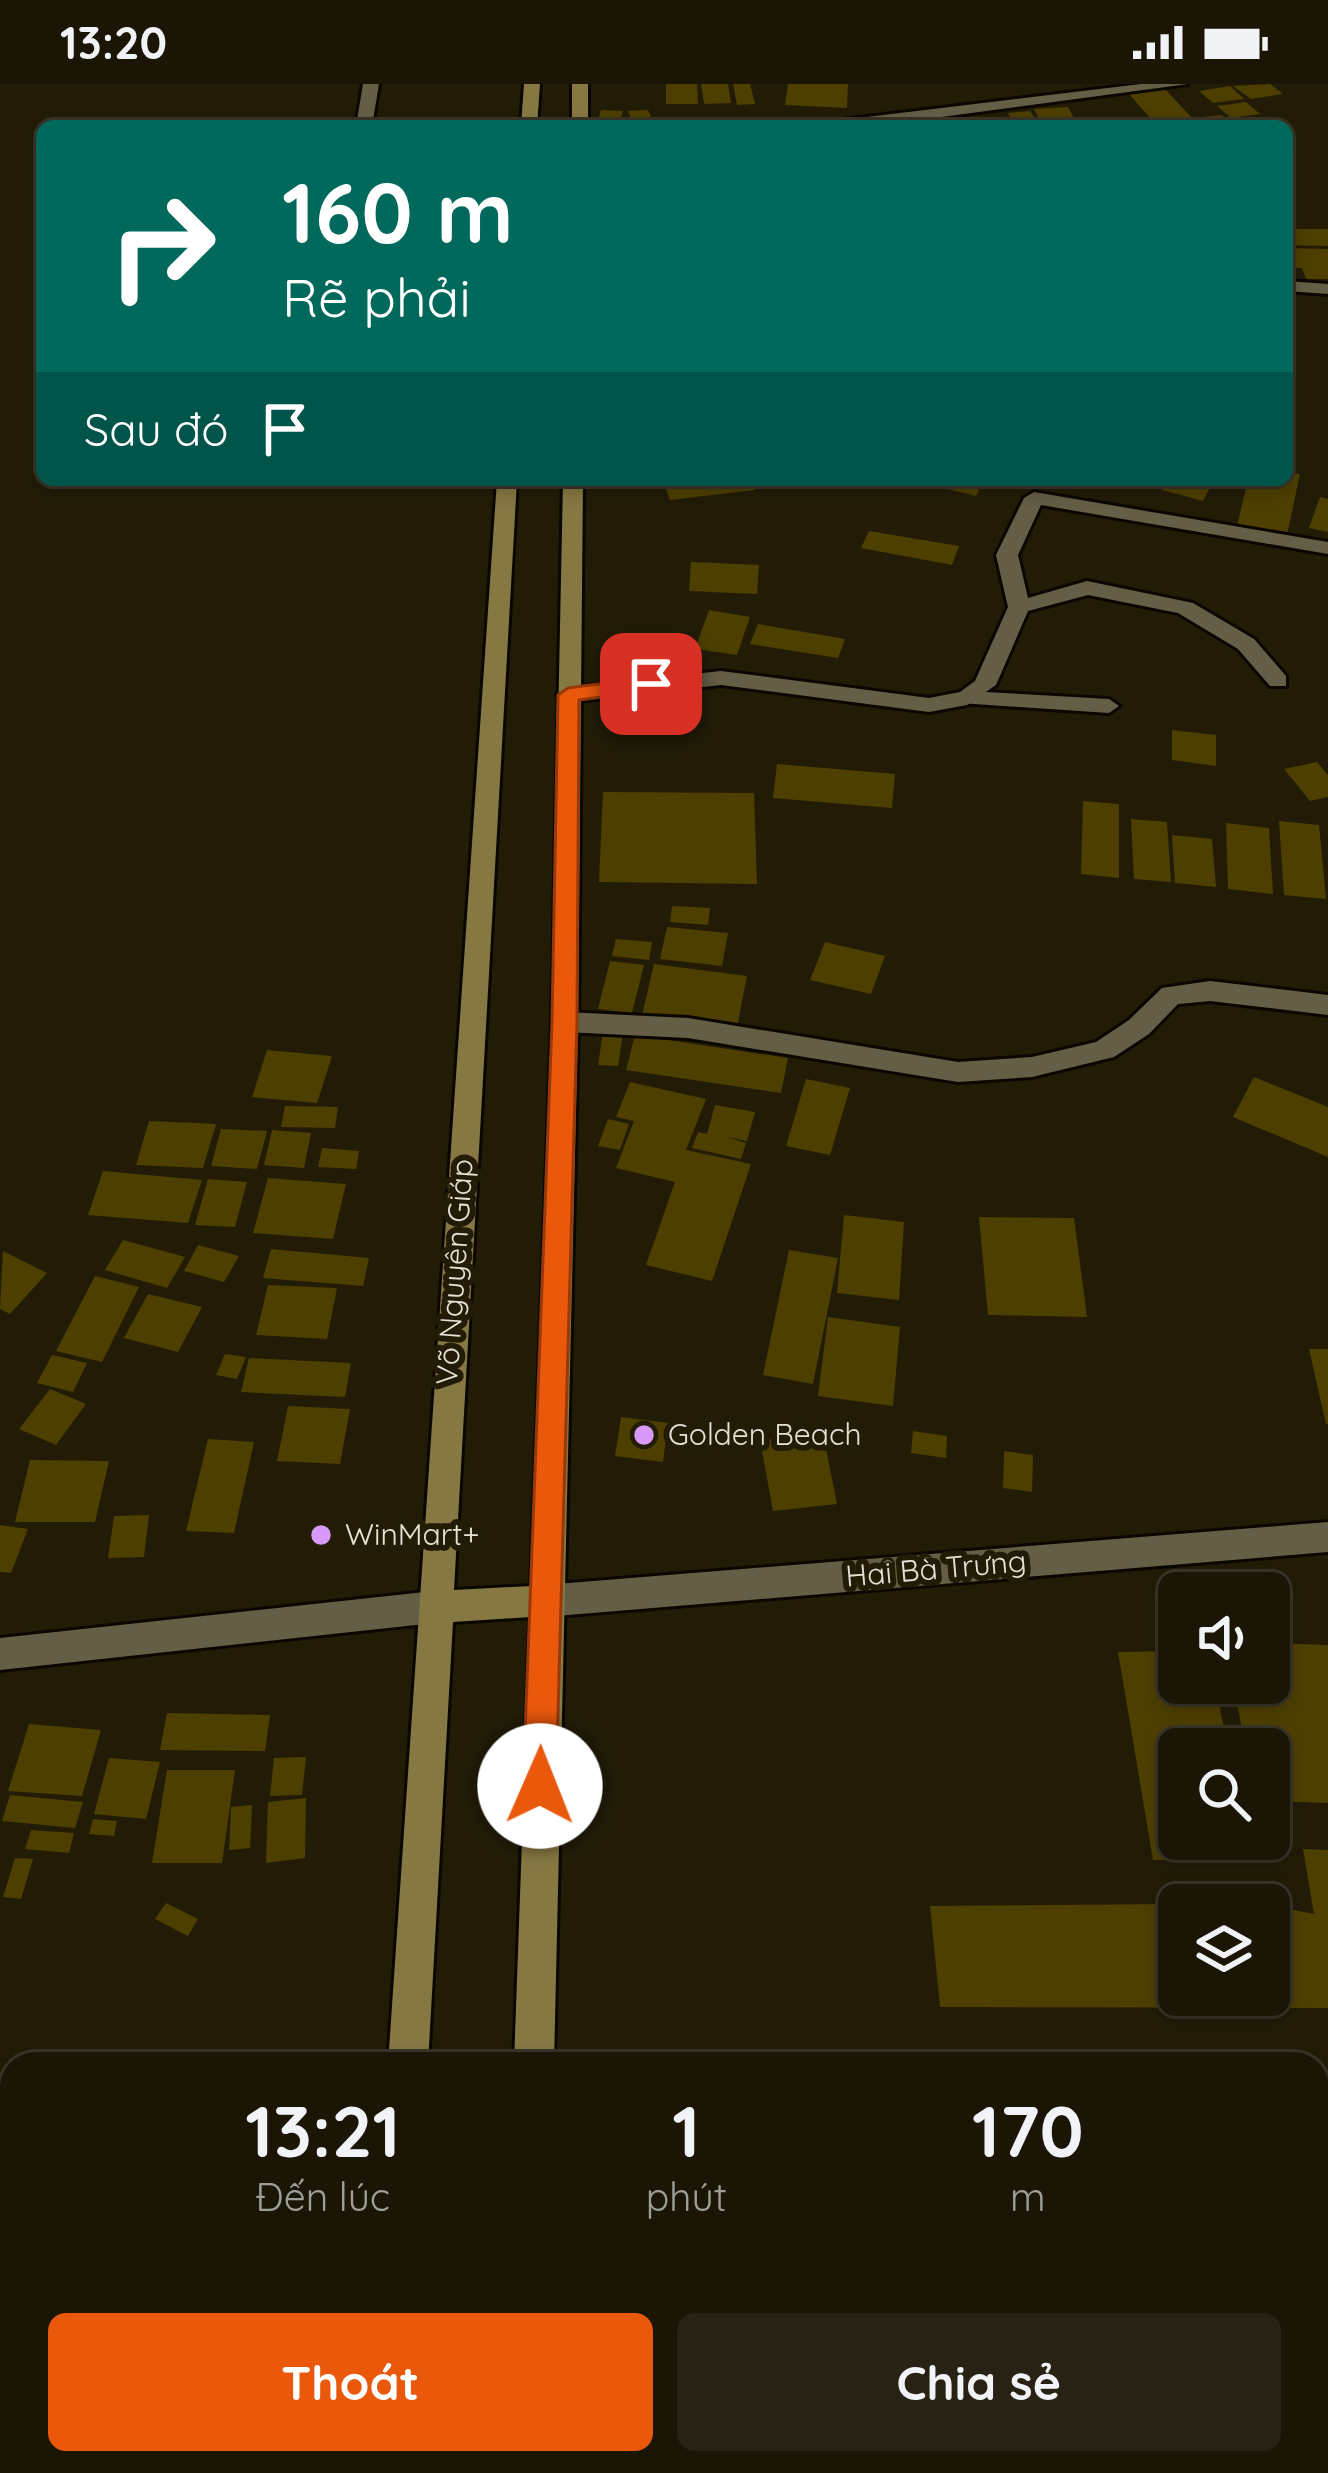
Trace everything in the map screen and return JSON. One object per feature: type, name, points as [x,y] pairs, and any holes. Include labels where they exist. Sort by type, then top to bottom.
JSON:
[{"type":"main road","points":[[530,120],[532,84]]},
{"type":"main road","points":[[580,84],[580,120]]},
{"type":"main road","name":"Võ Nguyên Giáp","points":[[409,2052],[507,486]]},
{"type":"main road","points":[[534,2052],[544,1601],[565,1022],[573,486]]},
{"type":"main road","points":[[434,1606],[544,1601]]},
{"type":"street","points":[[365,120],[371,84]]},
{"type":"street","points":[[883,120],[1180,84]]},
{"type":"street","points":[[1293,286],[1328,289]]},
{"type":"street","points":[[568,695],[722,678],[928,705],[967,698],[985,686],[1019,607],[1007,555],[1034,498],[1328,548]]},
{"type":"street","points":[[1019,607],[1087,588],[1185,608],[1234,634],[1278,681]]},
{"type":"street","points":[[565,1022],[688,1028],[958,1072],[1033,1067],[1104,1050],[1139,1027],[1171,995],[1210,992],[1328,1005]]},
{"type":"street","name":"Hai Bà Trưng","points":[[544,1601],[1328,1537]]},
{"type":"street","points":[[0,1654],[434,1606]]},
{"type":"lane","points":[[967,698],[1109,706]]},
{"type":"building","points":[[666,84],[697,84],[698,104],[666,104]]},
{"type":"building","points":[[701,84],[728,84],[731,103],[704,104]]},
{"type":"building","points":[[733,84],[750,84],[755,104],[737,105]]},
{"type":"building","points":[[788,84],[848,84],[847,108],[785,105]]},
{"type":"building","points":[[1270,84],[1283,94],[1251,99],[1233,86]]},
{"type":"building","points":[[1230,86],[1244,99],[1213,103],[1199,91]]},
{"type":"building","points":[[1165,89],[1192,118],[1222,115],[1227,120],[1152,120],[1128,93]]},
{"type":"building","points":[[1246,102],[1260,114],[1231,118],[1217,106]]},
{"type":"building","points":[[1068,107],[1075,120],[1040,120],[1034,109]]},
{"type":"building","points":[[601,110],[623,111],[620,120],[598,120]]},
{"type":"building","points":[[648,110],[652,120],[632,120],[628,111]]},
{"type":"building","points":[[1030,111],[1036,120],[1012,120],[1008,113]]},
{"type":"building","points":[[1293,229],[1328,229],[1328,246],[1293,245]]},
{"type":"building","points":[[1293,248],[1328,249],[1328,279],[1306,279],[1302,268],[1293,267]]},
{"type":"building","points":[[1293,473],[1300,474],[1287,535],[1237,526],[1247,486],[1293,486]]},
{"type":"building","points":[[665,486],[753,486],[755,490],[670,500]]},
{"type":"building","points":[[935,486],[980,486],[976,496]]},
{"type":"building","points":[[1164,486],[1211,486],[1203,501],[1162,490]]},
{"type":"building","points":[[1320,497],[1328,499],[1328,532],[1309,528]]},
{"type":"building","points":[[869,531],[959,546],[952,565],[861,548]]},
{"type":"building","points":[[691,562],[759,565],[757,594],[689,591]]},
{"type":"building","points":[[709,610],[750,617],[737,655],[695,649]]},
{"type":"building","points":[[758,624],[845,639],[838,658],[750,644]]},
{"type":"building","points":[[1172,730],[1216,735],[1216,766],[1172,760]]},
{"type":"building","points":[[1317,762],[1328,775],[1328,797],[1310,801],[1284,769]]},
{"type":"building","points":[[777,764],[895,774],[892,808],[773,798]]},
{"type":"building","points":[[603,792],[754,793],[757,884],[599,882]]},
{"type":"building","points":[[1083,801],[1119,804],[1119,878],[1081,874]]},
{"type":"building","points":[[1131,819],[1167,822],[1171,882],[1134,879]]},
{"type":"building","points":[[1279,821],[1319,825],[1326,899],[1284,895]]},
{"type":"building","points":[[1226,823],[1269,828],[1273,894],[1228,889]]},
{"type":"building","points":[[1172,835],[1212,839],[1216,887],[1175,883]]},
{"type":"building","points":[[672,906],[710,908],[708,925],[670,922]]},
{"type":"building","points":[[667,927],[728,933],[722,966],[660,959]]},
{"type":"building","points":[[616,939],[652,942],[649,960],[612,956]]},
{"type":"building","points":[[825,942],[885,956],[871,994],[810,980]]},
{"type":"building","points":[[610,961],[644,965],[632,1013],[598,1009]]},
{"type":"building","points":[[654,964],[747,976],[737,1027],[642,1015]]},
{"type":"building","points":[[603,1032],[623,1033],[618,1066],[598,1065]]},
{"type":"building","points":[[635,1035],[788,1058],[781,1093],[626,1070]]},
{"type":"building","points":[[267,1050],[332,1056],[317,1103],[252,1097]]},
{"type":"building","points":[[1254,1077],[1328,1107],[1328,1157],[1233,1117]]},
{"type":"building","points":[[806,1079],[850,1088],[830,1155],[786,1146]]},
{"type":"building","points":[[630,1082],[706,1099],[686,1150],[751,1164],[712,1281],[646,1265],[675,1182],[616,1168],[634,1121],[616,1117]]},
{"type":"building","points":[[715,1105],[755,1112],[747,1141],[727,1137],[746,1143],[741,1159],[692,1148],[698,1132],[707,1134]]},
{"type":"building","points":[[285,1106],[338,1107],[335,1128],[281,1127]]},
{"type":"building","points":[[608,1119],[629,1124],[620,1150],[598,1146]]},
{"type":"building","points":[[149,1121],[216,1124],[203,1168],[136,1165]]},
{"type":"building","points":[[221,1129],[267,1131],[257,1169],[211,1166]]},
{"type":"building","points":[[272,1130],[311,1133],[304,1168],[264,1165]]},
{"type":"building","points":[[322,1148],[359,1151],[356,1169],[318,1167]]},
{"type":"building","points":[[103,1171],[202,1180],[188,1223],[88,1215]]},
{"type":"building","points":[[268,1178],[346,1184],[333,1239],[253,1233]]},
{"type":"building","points":[[208,1179],[247,1182],[235,1227],[195,1225]]},
{"type":"building","points":[[844,1215],[904,1222],[899,1300],[837,1293]]},
{"type":"building","points":[[979,1217],[1074,1218],[1087,1317],[988,1315]]},
{"type":"building","points":[[123,1240],[185,1257],[167,1288],[105,1270]]},
{"type":"building","points":[[198,1245],[239,1256],[224,1282],[184,1271]]},
{"type":"building","points":[[271,1249],[369,1258],[363,1286],[263,1278]]},
{"type":"building","points":[[789,1250],[838,1258],[813,1384],[763,1375]]},
{"type":"building","points":[[3,1251],[47,1273],[10,1314],[0,1309]]},
{"type":"building","points":[[95,1276],[139,1287],[102,1362],[56,1351]]},
{"type":"building","points":[[268,1285],[337,1288],[327,1339],[256,1335]]},
{"type":"building","points":[[148,1294],[202,1307],[178,1352],[124,1338]]},
{"type":"building","points":[[828,1317],[900,1327],[893,1406],[818,1396]]},
{"type":"building","points":[[1309,1349],[1328,1349],[1328,1424],[1326,1424]]},
{"type":"building","points":[[225,1354],[246,1357],[237,1379],[216,1375]]},
{"type":"building","points":[[52,1355],[87,1363],[73,1392],[37,1383]]},
{"type":"building","points":[[249,1358],[351,1363],[345,1397],[241,1392]]},
{"type":"building","points":[[50,1389],[86,1404],[56,1445],[19,1429]]},
{"type":"building","points":[[288,1406],[350,1409],[340,1464],[277,1461]]},
{"type":"building","points":[[621,1417],[668,1423],[663,1462],[615,1456]]},
{"type":"building","points":[[913,1431],[947,1436],[946,1458],[911,1453]]},
{"type":"building","points":[[823,1433],[837,1504],[773,1511],[760,1440]]},
{"type":"building","points":[[208,1439],[254,1442],[234,1533],[186,1531]]},
{"type":"building","points":[[1004,1451],[1033,1455],[1032,1492],[1003,1488]]},
{"type":"building","points":[[30,1460],[109,1461],[95,1522],[15,1522]]},
{"type":"building","points":[[149,1515],[144,1557],[108,1558],[114,1516]]},
{"type":"building","points":[[0,1525],[28,1529],[11,1573],[0,1572]]},
{"type":"building","points":[[1290,1644],[1328,1645],[1328,1803],[1290,1802],[1290,1728],[1242,1728],[1238,1704],[1290,1704]]},
{"type":"building","points":[[1158,1651],[1158,1704],[1219,1704],[1224,1728],[1158,1728],[1158,1860],[1153,1860],[1118,1652]]},
{"type":"building","points":[[167,1713],[270,1715],[265,1751],[160,1750]]},
{"type":"building","points":[[29,1724],[101,1730],[82,1796],[8,1791]]},
{"type":"building","points":[[306,1757],[302,1795],[270,1796],[274,1758]]},
{"type":"building","points":[[109,1758],[160,1762],[146,1819],[94,1814]]},
{"type":"building","points":[[167,1770],[235,1770],[222,1863],[152,1863]]},
{"type":"building","points":[[10,1795],[83,1802],[75,1828],[2,1821]]},
{"type":"building","points":[[306,1798],[305,1858],[266,1863],[268,1802]]},
{"type":"building","points":[[252,1805],[250,1848],[229,1850],[231,1807]]},
{"type":"building","points":[[93,1819],[117,1821],[114,1836],[89,1834]]},
{"type":"building","points":[[31,1830],[74,1833],[69,1853],[25,1849]]},
{"type":"building","points":[[1303,1849],[1328,1850],[1328,2008],[1290,2008],[1290,1909],[1314,1914]]},
{"type":"building","points":[[15,1858],[33,1859],[21,1899],[3,1897]]},
{"type":"building","points":[[166,1903],[198,1919],[188,1936],[155,1919]]},
{"type":"building","points":[[1158,1904],[1158,2008],[940,2007],[930,1906]]},
{"type":"place","name":"Golden Beach","points":[[644,1435]]},
{"type":"place","name":"WinMart+","points":[[321,1535]]},
{"type":"route","points":[[540,1786],[565,1022],[568,695],[651,684]]}]
